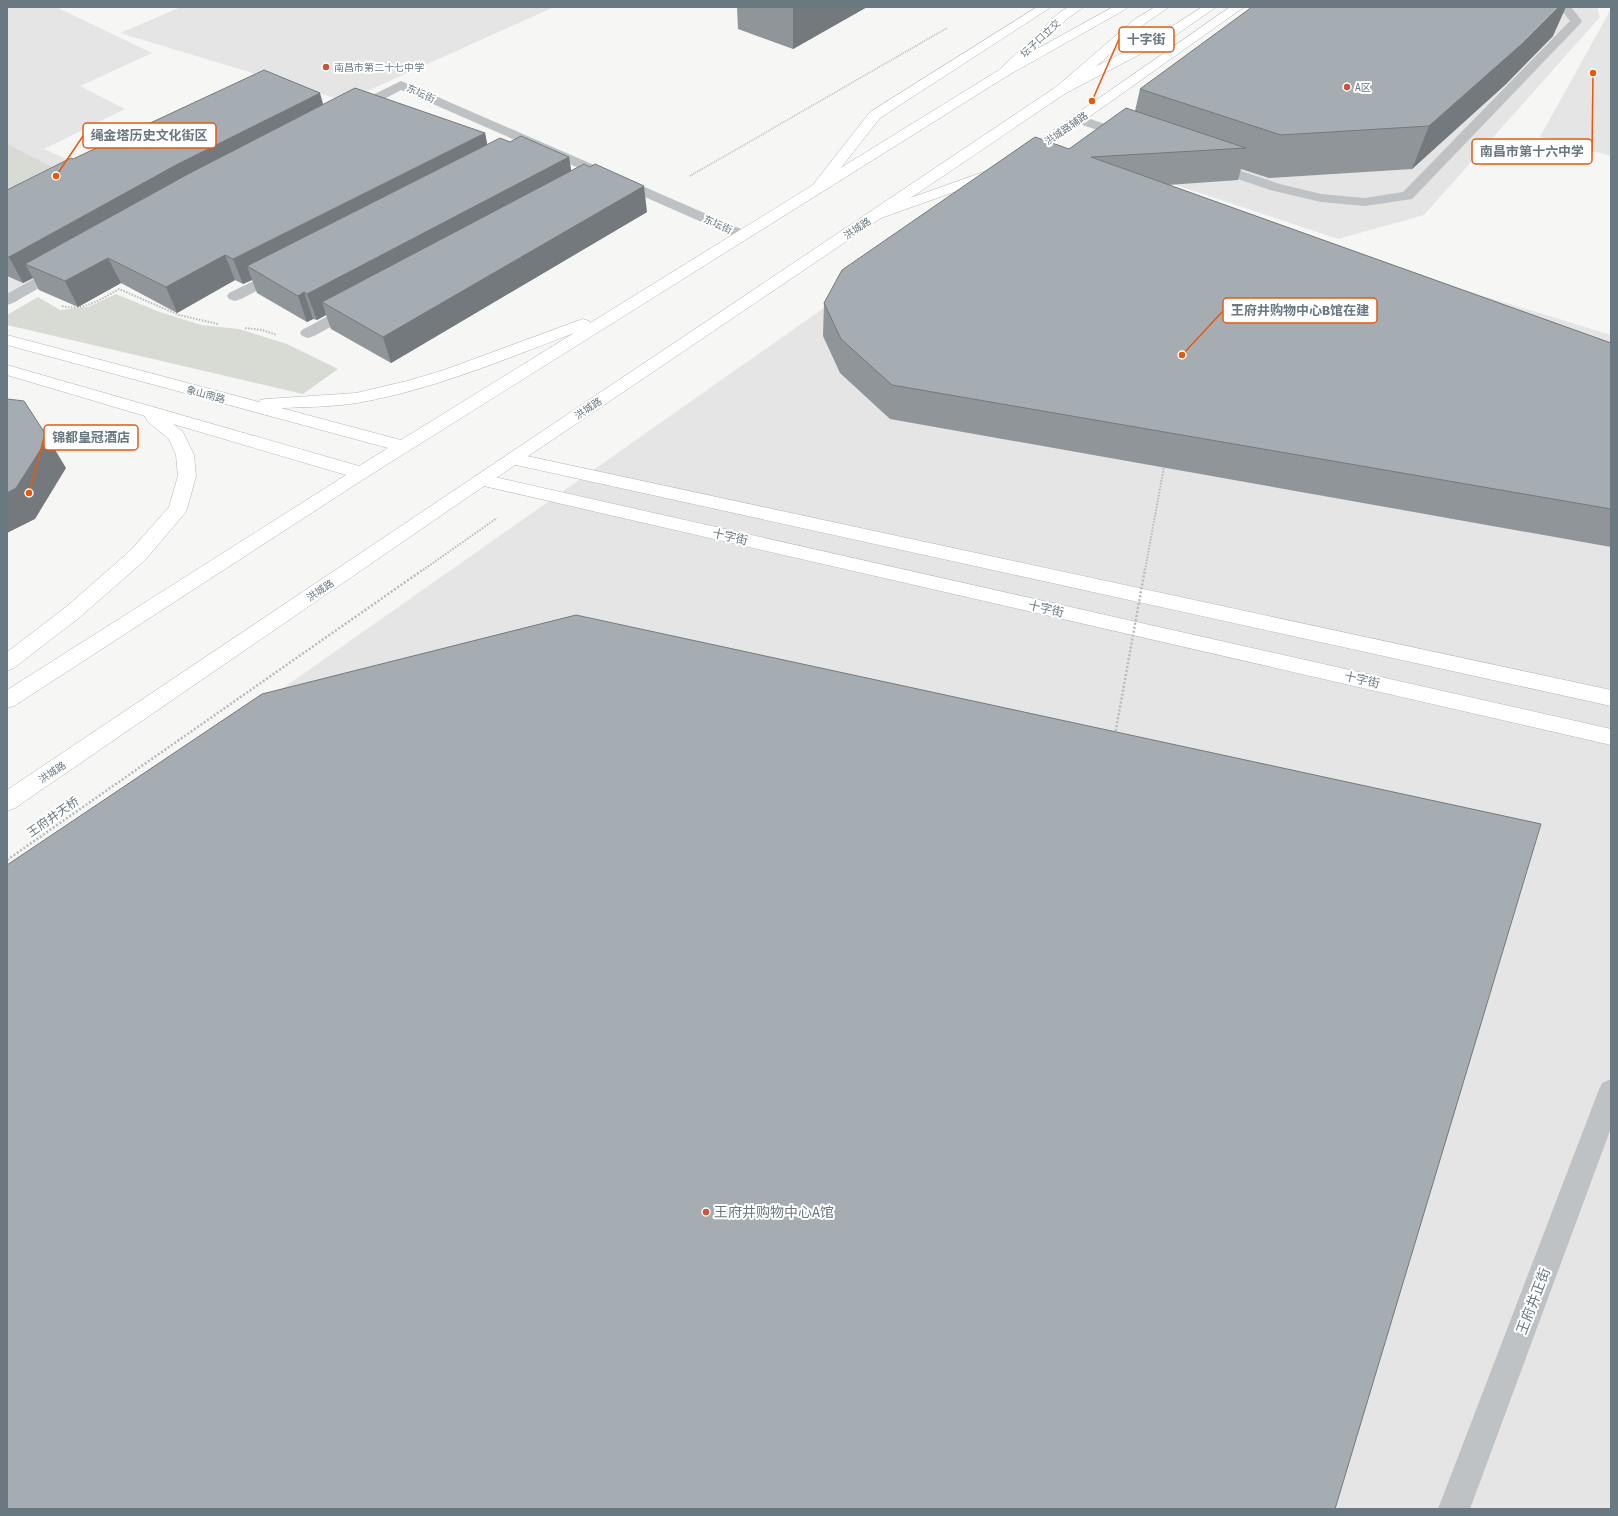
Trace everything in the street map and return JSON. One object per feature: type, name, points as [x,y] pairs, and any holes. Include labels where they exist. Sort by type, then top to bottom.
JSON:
[{"type":"main road","points":[[817,189],[875,115],[1045,7]]},
{"type":"main road","name":"坛子口立交","points":[[1003,73],[1064,15],[1078,7]]},
{"type":"main road","points":[[7,700],[361,473],[404,448],[1003,73],[1122,7]]},
{"type":"main road","name":"洪城路","points":[[7,802],[481,480],[1061,90],[1139,22],[1163,7]]},
{"type":"main road","points":[[1061,90],[1169,34],[1210,7]]},
{"type":"main road","name":"洪城路辅路","points":[[876,215],[1008,168],[1238,7]]},
{"type":"main road","points":[[249,405],[356,398],[411,385],[450,374],[626,308]]},
{"type":"main road","name":"象山南路","points":[[7,340],[404,448]]},
{"type":"main road","points":[[7,370],[361,473]]},
{"type":"main road","points":[[7,663],[72,612],[138,555],[178,509],[187,476],[185,455],[177,436],[145,410]]},
{"type":"main road","points":[[513,459],[1611,698]]},
{"type":"main road","name":"十字街","points":[[481,480],[1611,737]]},
{"type":"street","points":[[1202,162],[1275,187],[1321,198],[1365,202],[1407,196],[1576,21],[1565,7]]},
{"type":"street","name":"东坛街","points":[[338,118],[401,85],[743,235]]},
{"type":"street","points":[[1078,119],[1144,141]]},
{"type":"street","points":[[518,149],[532,142]]},
{"type":"street","points":[[589,181],[603,174]]},
{"type":"street","points":[[7,300],[72,264]]},
{"type":"street","points":[[235,296],[292,267]]},
{"type":"street","points":[[308,332],[364,302]]},
{"type":"street","name":"王府井正街","points":[[1454,1509],[1611,1092]]},
{"type":"path","points":[[655,196],[950,27]]},
{"type":"path","points":[[25,290],[66,308],[74,308],[86,306],[119,289],[156,307],[209,323],[224,325]]},
{"type":"path","points":[[239,327],[262,330],[294,341],[308,332]]},
{"type":"path","points":[[1114,742],[1164,467]]},
{"type":"path","name":"王府井天桥","points":[[7,860],[534,492]]},
{"type":"shaded area","points":[[7,7],[56,7],[152,53],[80,86],[125,109],[44,149],[165,203],[7,305]]},
{"type":"shaded area","name":"南昌市第二十七中学","points":[[181,7],[554,7],[345,101],[120,33]]},
{"type":"shaded area","name":"A区","points":[[1293,7],[1597,7],[1600,17],[1424,215],[1338,239],[1095,158]]},
{"type":"shaded area","points":[[1611,9],[1611,156],[1540,137]]},
{"type":"shaded area","points":[[7,144],[52,167],[7,189]]},
{"type":"shaded area","name":"王府井购物中心A馆","points":[[1036,159],[1611,335],[1611,1509],[7,1509],[7,882]]},
{"type":"shaded area","points":[[116,294],[157,311],[201,325],[239,329],[287,344],[338,369],[303,394],[7,325],[7,315],[38,297],[60,310],[88,307]]},
{"type":"building","name":"A区","points":[[1252,7],[1559,7],[1523,43],[1429,126],[1281,135],[1140,89]]},
{"type":"building","points":[[264,70],[320,93],[176,165],[9,257],[7,256],[7,190],[71,158],[73,159]]},
{"type":"building","points":[[355,88],[485,133],[233,259],[225,255],[166,287],[108,258],[65,281],[25,264],[188,174]]},
{"type":"building","points":[[1126,108],[1246,148],[1091,157],[1611,343],[1611,509],[892,385],[841,339],[824,303],[842,270],[1035,137],[1069,149]]},
{"type":"building","points":[[521,136],[569,157],[307,294],[304,292],[298,296],[247,266],[500,138],[510,142]]},
{"type":"building","points":[[584,164],[590,167],[595,164],[644,186],[383,337],[322,302]]},
{"type":"building","points":[[7,399],[24,401],[48,438],[16,488],[7,493]]},
{"type":"building","name":"王府井购物中心A馆","points":[[576,615],[1541,824],[1335,1509],[7,1509],[7,865],[262,694]]},
{"type":"place","name":"南昌市第二十七中学","points":[[326,67]]},
{"type":"place","name":"南昌市第十六中学","points":[[1593,73]]},
{"type":"place","name":"A区","points":[[1347,87]]},
{"type":"place","name":"十字街","points":[[1092,101]]},
{"type":"place","name":"绳金塔历史文化街区","points":[[56,176]]},
{"type":"place","name":"王府井购物中心B馆在建","points":[[1182,355]]},
{"type":"place","name":"锦都皇冠酒店","points":[[29,493]]},
{"type":"place","name":"王府井购物中心A馆","points":[[706,1212]]}]
